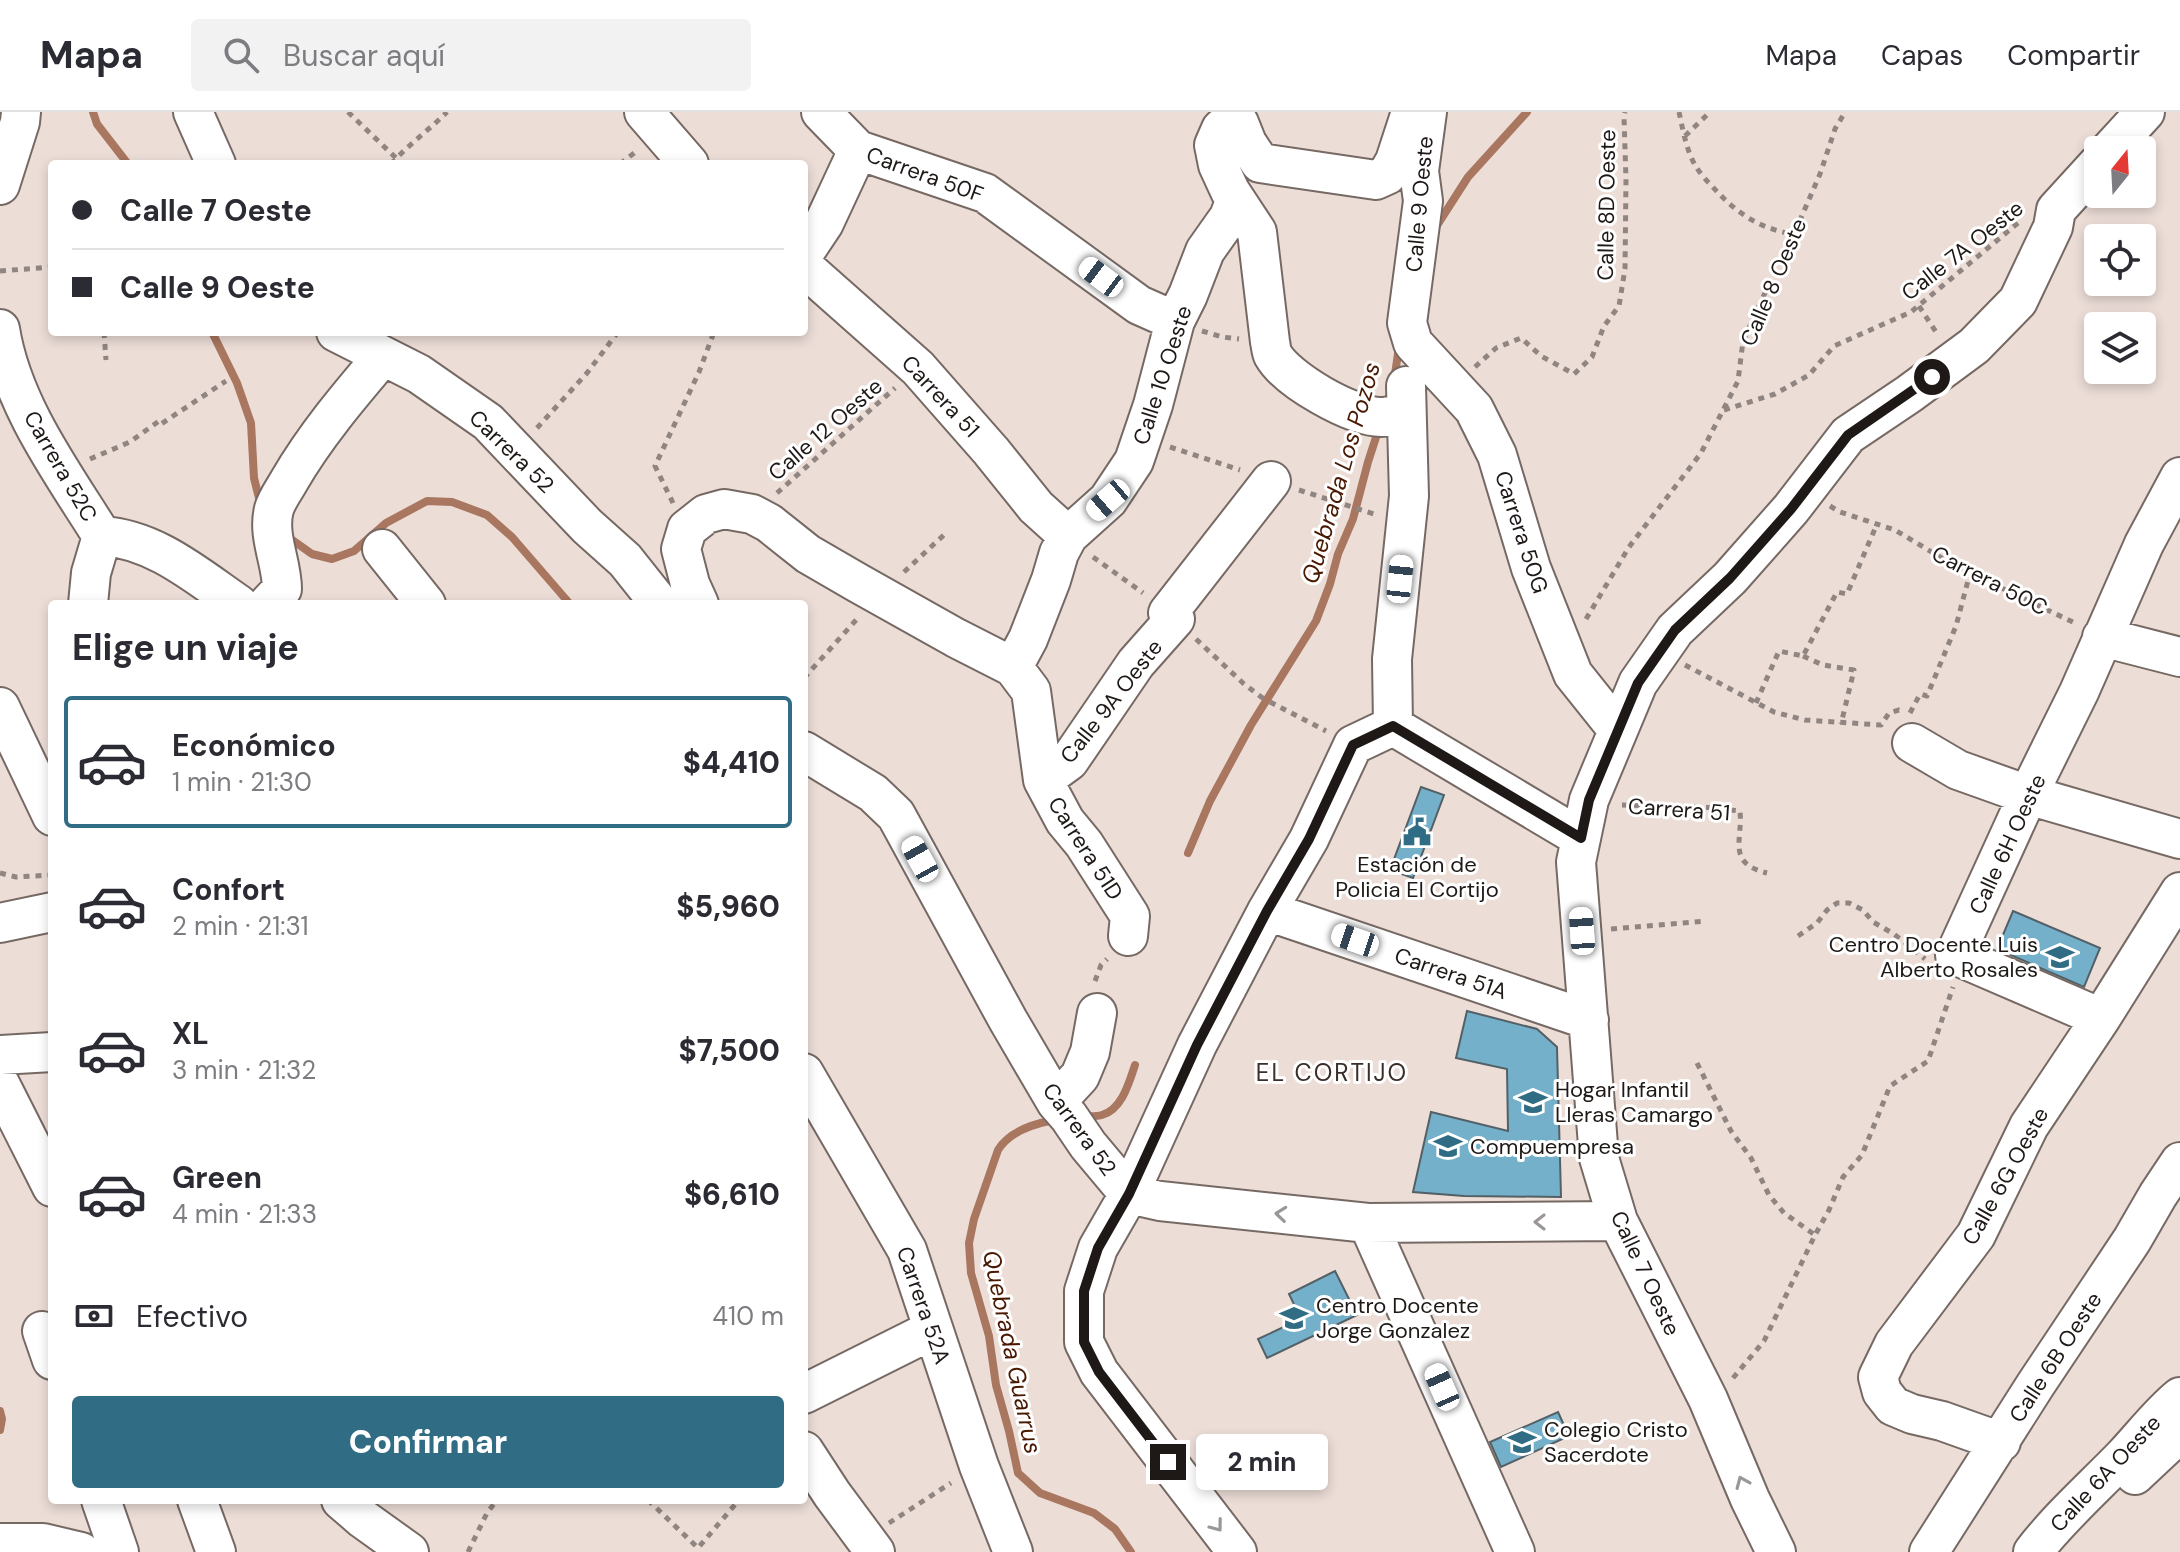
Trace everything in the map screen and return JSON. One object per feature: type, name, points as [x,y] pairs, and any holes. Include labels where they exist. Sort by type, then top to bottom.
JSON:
[{"type":"street","points":[[0,185],[21,112]]},
{"type":"street","points":[[193,112],[214,160]]},
{"type":"street","points":[[644,112],[686,160]]},
{"type":"street","name":"Carrera 50F","points":[[821,112],[858,150],[985,193],[1139,305],[1175,321]]},
{"type":"street","name":"Calle 9 Oeste","points":[[1235,201],[1218,165],[1214,145],[1221,129],[1233,118],[1239,123],[1260,163],[1376,180],[1387,175],[1395,161],[1411,112]]},
{"type":"street","name":"Calle 9 Oeste","points":[[1413,343],[1407,323],[1423,201],[1419,171],[1427,112]]},
{"type":"street","points":[[2123,136],[2145,112]]},
{"type":"street","points":[[808,247],[824,223],[858,150]]},
{"type":"street","name":"Calle 7 Oeste","points":[[1776,1552],[1708,1399],[1618,1221],[1599,1158],[1576,862],[1589,800],[1638,683],[1675,630],[1730,578],[1805,491],[1848,435],[1974,346],[2018,301],[2053,227],[2056,210],[2084,179]]},
{"type":"street","points":[[1235,201],[1257,232],[1273,355],[1289,372],[1321,396],[1351,410],[1380,417],[1406,399],[1409,496],[1392,659],[1393,726]]},
{"type":"street","name":"Calle 10 Oeste","points":[[1013,667],[1028,639],[1068,536],[1108,500],[1134,461],[1153,405],[1175,321],[1205,251],[1229,217],[1235,201]]},
{"type":"street","name":"Carrera 51","points":[[808,271],[918,368],[1036,507],[1068,536]]},
{"type":"street","name":"Carrera 52C","points":[[0,329],[3,352],[29,416],[59,470],[102,536],[91,573],[88,600]]},
{"type":"street","name":"Carrera 52","points":[[344,336],[419,374],[488,422],[587,526],[625,560],[657,600]]},
{"type":"street","name":"Carrera 50G","points":[[1413,343],[1474,409],[1497,455],[1531,568],[1573,674],[1617,729]]},
{"type":"street","points":[[272,600],[282,589],[282,572],[272,536],[274,507],[302,459],[342,403],[383,356]]},
{"type":"street","name":"Calle 6H Oeste","points":[[1943,959],[2079,692],[2144,544],[2179,480]]},
{"type":"street","name":"Calle 9A Oeste","points":[[1043,780],[1069,761],[1136,663],[1271,481]]},
{"type":"street","points":[[697,600],[681,549],[687,529],[706,514],[724,509],[760,519],[808,554],[1013,667]]},
{"type":"street","points":[[102,536],[124,538],[158,551],[232,600]]},
{"type":"street","points":[[382,549],[423,600]]},
{"type":"street","points":[[2102,637],[2180,657]]},
{"type":"street","name":"Carrera 51D","points":[[1013,667],[1031,691],[1043,780],[1065,821],[1084,844],[1130,916],[1128,936]]},
{"type":"street","points":[[0,707],[48,808]]},
{"type":"street","points":[[1237,1552],[1099,1372],[1084,1342],[1084,1291],[1098,1248],[1129,1194],[1197,1045],[1267,911],[1309,839],[1353,745],[1393,726]]},
{"type":"street","points":[[1393,726],[1581,838]]},
{"type":"street","points":[[1911,728],[1958,770],[2028,795],[2180,839]]},
{"type":"street","name":"Carrera 52","points":[[808,753],[873,793],[896,815],[1056,1102],[1129,1194],[1160,1201],[1368,1223],[1618,1221]]},
{"type":"street","name":"Calle 6G Oeste","points":[[2001,1442],[1893,1406],[1882,1392],[1878,1377],[1894,1344],[1976,1235],[2029,1126],[2180,892]]},
{"type":"street","name":"Carrera 51A","points":[[1267,911],[1589,1020]]},
{"type":"street","points":[[0,923],[48,914]]},
{"type":"street","points":[[1943,959],[2101,1018]]},
{"type":"street","points":[[1056,1102],[1080,1076],[1090,1052],[1097,1013]]},
{"type":"street","points":[[0,1055],[48,1052]]},
{"type":"street","name":"Carrera 52A","points":[[808,1080],[907,1250],[979,1466],[1013,1552]]},
{"type":"street","points":[[0,1084],[48,1179]]},
{"type":"street","name":"Calle 6B Oeste","points":[[1929,1552],[2180,1162]]},
{"type":"street","points":[[1368,1223],[1515,1552]]},
{"type":"street","points":[[808,1392],[932,1330]]},
{"type":"street","name":"Calle 6A Oeste","points":[[2033,1552],[2049,1531],[2180,1397]]},
{"type":"street","name":"Calle 6A Oeste","points":[[2060,1552],[2136,1474],[2180,1436]]},
{"type":"street","points":[[808,1457],[869,1545]]},
{"type":"street","points":[[102,1504],[119,1552]]},
{"type":"street","points":[[198,1504],[216,1552]]},
{"type":"street","points":[[346,1504],[409,1552]]},
{"type":"street","points":[[0,1543],[43,1543],[81,1552]]},
{"type":"path","points":[[348,112],[396,158],[447,112]]},
{"type":"path","name":"Calle 8D Oeste","points":[[1454,386],[1496,348],[1521,338],[1541,356],[1574,374],[1592,357],[1604,326],[1619,306],[1625,269],[1625,112]]},
{"type":"path","points":[[1679,112],[1696,168],[1719,194],[1741,215],[1777,232],[1794,234]]},
{"type":"path","points":[[1684,136],[1710,112]]},
{"type":"path","name":"Calle 8 Oeste","points":[[1561,646],[1586,618],[1629,547],[1701,453],[1738,381],[1743,341],[1794,234],[1835,129],[1845,112]]},
{"type":"path","name":"Calle 7A Oeste","points":[[1723,410],[1775,394],[1809,375],[1834,346],[1911,312],[2027,215],[2036,210],[2056,210]]},
{"type":"path","points":[[0,271],[48,267]]},
{"type":"path","points":[[1175,321],[1222,337],[1270,342]]},
{"type":"path","points":[[104,336],[106,360]]},
{"type":"path","points":[[511,447],[540,426],[615,336]]},
{"type":"path","points":[[687,529],[655,466],[712,336]]},
{"type":"path","name":"Calle 12 Oeste","points":[[760,519],[918,368]]},
{"type":"path","points":[[59,470],[130,442],[226,381]]},
{"type":"path","name":"Carrera 50C","points":[[1805,491],[1840,512],[1895,530],[1970,573],[2102,637]]},
{"type":"path","points":[[1803,656],[1837,592],[1847,594],[1877,524]]},
{"type":"path","points":[[1911,728],[1920,694],[1927,696],[1956,626],[1970,573]]},
{"type":"path","points":[[1756,703],[1779,651],[1803,656],[1823,665],[1854,670],[1841,724]]},
{"type":"path","points":[[1659,653],[1774,712],[1805,720],[1881,725],[1889,713],[1899,710],[1911,728]]},
{"type":"path","points":[[1270,702],[1353,745]]},
{"type":"path","name":"Carrera 51","points":[[1589,800],[1629,806],[1740,811],[1742,825],[1737,842],[1741,858],[1755,871],[1767,873]]},
{"type":"path","points":[[0,873],[16,877],[48,875]]},
{"type":"path","points":[[1708,1399],[1738,1374],[1764,1341],[1843,1177],[1862,1155],[1890,1086],[1928,1061],[1955,983],[1943,959],[1873,922],[1863,910],[1849,903],[1837,903],[1798,936]]},
{"type":"path","points":[[1582,931],[1706,921]]},
{"type":"path","points":[[1097,1013],[1098,999],[1093,985],[1101,965],[1128,936]]},
{"type":"path","points":[[1697,1063],[1731,1131],[1751,1158],[1769,1195],[1784,1213],[1815,1235]]},
{"type":"path","points":[[869,1545],[979,1466]]},
{"type":"path","points":[[468,1552],[494,1504]]},
{"type":"path","points":[[652,1504],[698,1548],[736,1504]]},
{"type":"building","name":"Estación de Policia El Cortijo","points":[[1421,787],[1444,795],[1413,878],[1390,870]]},
{"type":"building","points":[[2013,911],[2100,948],[2084,987],[1997,949]]},
{"type":"building","name":"Hogar Infantil Lleras Camargo","points":[[1467,1011],[1537,1029],[1557,1047],[1561,1197],[1413,1192],[1431,1112],[1508,1131],[1507,1069],[1456,1058]]},
{"type":"building","name":"Centro Docente Jorge Gonzalez","points":[[1335,1271],[1357,1315],[1267,1358],[1258,1339],[1301,1319],[1289,1294]]},
{"type":"building","name":"Colegio Cristo Sacerdote","points":[[1558,1412],[1569,1436],[1501,1467],[1490,1442]]},
{"type":"waterway","name":"Quebrada Guarrus","points":[[93,112],[97,124],[125,160]]},
{"type":"waterway","name":"Quebrada Los Pozos","points":[[1434,230],[1468,177],[1527,112]]},
{"type":"waterway","name":"Quebrada Guarrus","points":[[214,336],[237,383],[251,423],[254,478],[261,506]]},
{"type":"waterway","name":"Quebrada Los Pozos","points":[[1394,381],[1399,347]]},
{"type":"waterway","name":"Quebrada Los Pozos","points":[[1188,853],[1210,801],[1251,725],[1316,621],[1353,519],[1379,428]]},
{"type":"waterway","name":"Quebrada Guarrus","points":[[288,537],[312,554],[332,559],[354,551],[386,523],[427,501],[452,502],[487,515],[512,537],[567,600]]},
{"type":"waterway","name":"Quebrada Los Pozos","points":[[1081,1116],[1102,1115],[1115,1107],[1124,1094],[1135,1065]]},
{"type":"waterway","name":"Quebrada Guarrus","points":[[1049,1121],[1020,1130],[998,1150],[974,1219],[969,1243],[971,1273],[989,1336],[996,1385],[1018,1473],[1040,1493],[1094,1513],[1115,1529],[1131,1552]]},
{"type":"waterway","points":[[0,1411],[0,1430]]},
{"type":"place","name":"Estación de Policia El Cortijo","points":[[1417,832]]},
{"type":"place","name":"Centro Docente Luis Alberto Rosales","points":[[2060,957]]},
{"type":"place","name":"Hogar Infantil Lleras Camargo","points":[[1533,1102]]},
{"type":"place","name":"Compuempresa","points":[[1448,1146]]},
{"type":"place","name":"Centro Docente Jorge Gonzalez","points":[[1294,1318]]},
{"type":"place","name":"Colegio Cristo Sacerdote","points":[[1522,1442]]},
{"type":"district","name":"EL CORTIJO","points":[[1332,1073]]},
{"type":"route","points":[[1168,1462],[1099,1372],[1084,1342],[1084,1291],[1098,1248],[1129,1194],[1197,1045],[1267,911],[1309,839],[1353,745],[1393,726],[1581,838],[1589,800],[1617,729],[1638,683],[1675,630],[1730,578],[1791,509],[1848,435],[1932,377]]}]
